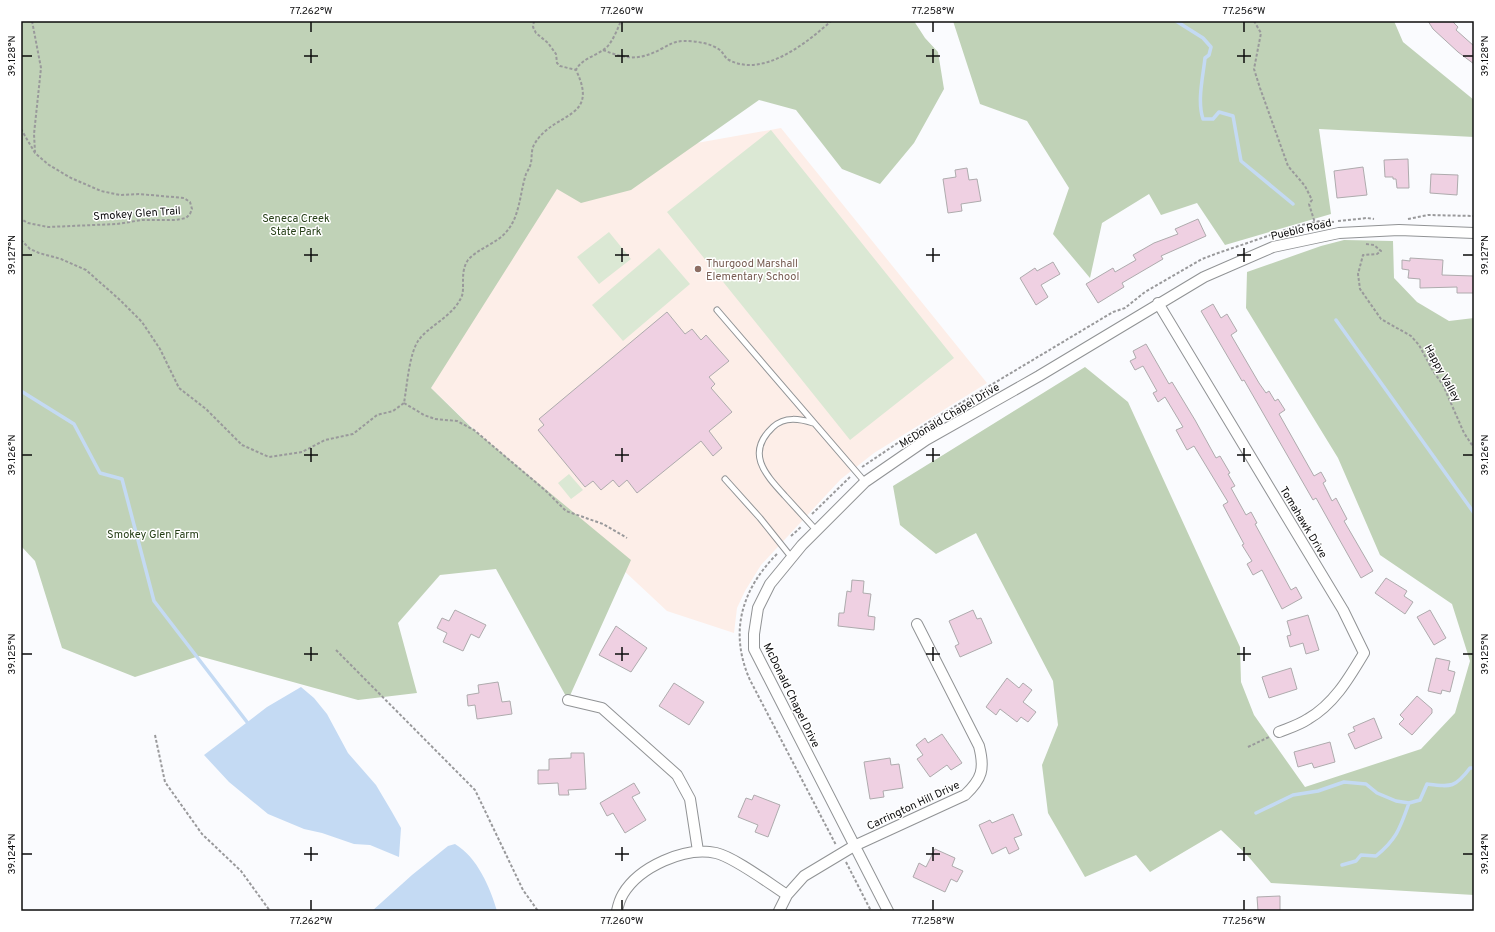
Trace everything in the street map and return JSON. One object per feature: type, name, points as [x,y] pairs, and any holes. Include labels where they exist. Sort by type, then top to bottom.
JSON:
[{"type":"street","name":"Pueblo Road","points":[[1066,360],[1158,303],[1204,277],[1273,247],[1331,234],[1399,230],[1474,233]]},
{"type":"street","name":"Tomahawk Drive","points":[[1158,303],[1343,610],[1364,653],[1340,690],[1327,706],[1308,720],[1279,732]]},
{"type":"street","name":"McDonald Chapel Drive","points":[[888,911],[754,649],[754,634],[758,608],[770,584],[792,558],[816,530],[865,482],[926,440],[1066,360]]},
{"type":"street","name":"Carrington Hill Drive","points":[[780,911],[787,895],[804,876],[854,846],[965,795],[976,785],[982,774],[983,758],[980,746],[917,624]]},
{"type":"street","points":[[568,700],[602,708],[677,775],[690,799],[698,851]]},
{"type":"street","points":[[617,911],[623,894],[640,875],[665,859],[698,851],[717,853],[787,895]]},
{"type":"lane","points":[[717,310],[865,482]]},
{"type":"lane","points":[[814,424],[803,420],[792,419],[775,425],[766,434],[760,446],[759,457],[768,478],[816,530]]},
{"type":"lane","points":[[725,479],[760,518],[792,558]]},
{"type":"path","points":[[32,21],[42,68],[34,134],[35,153]]},
{"type":"path","points":[[534,21],[533,27],[536,33],[548,42],[556,54],[557,63],[560,66],[576,70]]},
{"type":"path","points":[[21,240],[30,249],[40,254],[61,259],[86,270],[120,300],[142,322],[160,349],[179,388],[206,409],[242,446],[269,458],[302,452],[326,440],[353,434],[377,415],[393,411],[404,403],[410,366],[418,341],[452,312],[462,297],[462,278],[468,260],[507,231],[517,211],[526,175],[531,164],[532,148],[547,128],[576,112],[583,100],[583,87],[576,70],[579,63],[603,50],[612,40],[622,21]]},
{"type":"path","points":[[603,50],[616,55],[643,58],[669,44],[683,41],[697,42],[713,46],[722,52],[727,60],[743,66],[780,58],[810,41],[831,21]]},
{"type":"path","points":[[1254,21],[1261,33],[1254,69],[1276,136],[1288,166],[1310,192],[1312,200],[1309,204],[1314,220],[1331,234]]},
{"type":"path","name":"Smokey Glen Trail","points":[[21,129],[35,153],[49,165],[71,178],[101,191],[120,195],[139,194],[184,198],[190,202],[192,209],[186,218],[159,221],[142,220],[117,224],[48,227],[28,223],[21,219]]},
{"type":"path","name":"Happy Valley","points":[[1361,243],[1374,245],[1381,251],[1377,254],[1363,256],[1358,274],[1360,289],[1381,319],[1410,336],[1419,345],[1426,355],[1430,367],[1443,385],[1464,433],[1474,448]]},
{"type":"path","points":[[404,403],[424,415],[435,419],[456,421],[474,430],[546,491],[566,511],[603,524],[627,538]]},
{"type":"path","points":[[812,515],[850,477]]},
{"type":"path","points":[[791,536],[802,526]]},
{"type":"path","points":[[336,650],[475,790],[523,890],[538,911]]},
{"type":"path","points":[[1248,747],[1279,732]]},
{"type":"path","points":[[155,735],[165,782],[202,834],[241,871],[270,911]]},
{"type":"path","points":[[845,861],[871,911]]},
{"type":"shaded area","name":"Thurgood Marshall Elementary School","points":[[582,128],[635,154],[781,128],[987,383],[874,453],[841,479],[761,565],[745,591],[737,608],[734,633],[667,611],[431,388]]},
{"type":"green space","points":[[21,21],[914,21],[925,38],[938,52],[944,89],[914,143],[880,184],[842,169],[796,110],[759,100],[631,190],[581,203],[557,189],[431,388],[474,430],[631,560],[568,700],[496,569],[440,575],[398,623],[417,693],[358,700],[199,656],[135,677],[62,648],[35,561],[21,546]]},
{"type":"green space","points":[[953,21],[1394,21],[1403,42],[1474,100],[1474,137],[1319,129],[1331,214],[1225,245],[1197,203],[1161,215],[1149,194],[1102,223],[1090,278],[1053,234],[1069,188],[1027,121],[980,104]]},
{"type":"green space","points":[[771,130],[954,358],[850,440],[667,212]]},
{"type":"green space","points":[[609,232],[631,259],[599,284],[577,257]]},
{"type":"green space","points":[[1344,240],[1393,241],[1394,278],[1417,302],[1449,321],[1474,318],[1474,895],[1271,883],[1247,855],[1221,830],[1150,872],[1136,855],[1085,877],[1048,813],[1042,765],[1058,725],[1053,681],[976,533],[936,554],[900,525],[893,486],[1085,367],[1128,402],[1240,647],[1241,682],[1254,715],[1305,787],[1421,749],[1455,713],[1470,661],[1452,604],[1380,555],[1338,458],[1246,308],[1247,272],[1321,246]]},
{"type":"green space","points":[[659,248],[690,284],[623,341],[592,305]]},
{"type":"green space","points":[[569,474],[583,490],[571,499],[558,483]]},
{"type":"water","points":[[301,687],[314,698],[327,714],[348,753],[376,785],[392,812],[401,828],[399,857],[370,845],[354,844],[322,833],[304,829],[268,814],[229,782],[204,755],[267,707]]},
{"type":"water","points":[[455,844],[470,857],[482,873],[491,892],[497,911],[372,911],[412,875],[448,846]]},
{"type":"building","points":[[1428,21],[1452,21],[1458,27],[1456,30],[1474,46],[1474,64],[1458,52],[1433,29]]},
{"type":"building","points":[[1408,159],[1409,188],[1397,188],[1396,179],[1393,179],[1393,177],[1385,177],[1384,160]]},
{"type":"building","points":[[1363,167],[1367,195],[1337,198],[1334,171]]},
{"type":"building","points":[[967,168],[969,180],[977,179],[981,201],[961,204],[962,211],[948,213],[943,179],[956,177],[955,170]]},
{"type":"building","points":[[1431,174],[1458,175],[1457,195],[1430,193]]},
{"type":"building","points":[[1198,219],[1206,236],[1161,256],[1163,259],[1122,283],[1124,287],[1098,303],[1086,284],[1113,268],[1115,272],[1136,260],[1133,255],[1154,243],[1178,234],[1175,229]]},
{"type":"building","points":[[1410,258],[1443,260],[1442,275],[1474,276],[1474,293],[1457,293],[1457,287],[1420,288],[1420,279],[1408,278],[1409,270],[1402,269],[1402,260],[1410,261]]},
{"type":"building","points":[[1053,262],[1060,274],[1041,285],[1048,297],[1036,305],[1020,278],[1035,268],[1037,271]]},
{"type":"building","points":[[1213,304],[1221,318],[1227,314],[1237,331],[1231,335],[1259,383],[1266,393],[1269,391],[1275,401],[1278,399],[1285,410],[1279,414],[1314,476],[1321,472],[1326,481],[1323,483],[1332,501],[1336,498],[1347,519],[1344,521],[1373,571],[1361,578],[1316,498],[1313,500],[1244,380],[1242,381],[1201,311]]},
{"type":"building","points":[[667,312],[685,334],[692,329],[701,340],[706,335],[729,361],[709,377],[715,384],[711,388],[732,412],[709,431],[722,448],[713,456],[701,441],[637,493],[627,480],[619,487],[613,480],[601,490],[593,481],[585,487],[538,430],[544,425],[539,419]]},
{"type":"building","points":[[1146,344],[1169,384],[1172,382],[1216,458],[1220,456],[1230,473],[1228,474],[1235,486],[1231,488],[1246,515],[1251,512],[1257,523],[1255,524],[1291,590],[1296,587],[1302,598],[1282,609],[1262,570],[1253,575],[1247,564],[1252,561],[1242,545],[1244,544],[1223,505],[1228,502],[1194,446],[1187,450],[1176,430],[1183,427],[1165,397],[1158,402],[1153,393],[1157,391],[1143,366],[1135,370],[1130,361],[1136,358],[1133,351]]},
{"type":"building","points":[[1386,578],[1407,591],[1404,596],[1413,602],[1405,614],[1375,593]]},
{"type":"building","points":[[852,580],[864,581],[863,593],[871,594],[868,616],[875,617],[874,630],[838,626],[839,613],[844,613],[847,591],[851,592]]},
{"type":"building","points":[[455,610],[486,625],[479,638],[471,634],[463,651],[443,642],[447,633],[437,628],[442,618],[449,621]]},
{"type":"building","points":[[973,610],[977,619],[981,618],[992,643],[960,657],[955,646],[959,644],[949,621]]},
{"type":"building","points":[[1430,610],[1446,638],[1434,645],[1417,617]]},
{"type":"building","points":[[1308,615],[1319,650],[1306,654],[1303,643],[1290,647],[1287,636],[1291,635],[1287,621]]},
{"type":"building","points":[[616,626],[647,648],[631,672],[599,655]]},
{"type":"building","points":[[1436,658],[1450,661],[1448,670],[1455,672],[1450,692],[1442,690],[1441,694],[1428,691]]},
{"type":"building","points":[[1291,668],[1297,689],[1269,698],[1262,677]]},
{"type":"building","points":[[1007,678],[1019,688],[1023,683],[1032,690],[1023,702],[1036,712],[1028,722],[1021,717],[1017,722],[1000,709],[996,715],[986,707]]},
{"type":"building","points":[[498,682],[502,702],[510,701],[512,714],[477,719],[475,705],[468,706],[467,695],[479,693],[478,685]]},
{"type":"building","points":[[674,683],[704,702],[689,725],[659,706]]},
{"type":"building","points":[[1417,696],[1432,709],[1432,713],[1412,735],[1399,724],[1404,719],[1400,715]]},
{"type":"building","points":[[1374,718],[1382,738],[1355,749],[1348,734],[1355,731],[1353,727]]},
{"type":"building","points":[[942,734],[962,763],[951,770],[947,765],[930,777],[917,759],[923,755],[916,745],[925,738],[928,743]]},
{"type":"building","points":[[1330,742],[1335,762],[1314,768],[1312,763],[1298,767],[1294,752]]},
{"type":"building","points":[[571,753],[584,753],[586,789],[568,790],[569,795],[559,795],[558,783],[538,784],[538,770],[549,770],[549,759],[571,758]]},
{"type":"building","points":[[890,758],[891,765],[899,764],[903,788],[883,791],[884,797],[870,799],[864,762]]},
{"type":"building","points":[[634,783],[640,793],[632,797],[646,820],[625,833],[613,813],[607,816],[600,803]]},
{"type":"building","points":[[754,795],[780,805],[768,837],[755,832],[758,825],[738,817],[746,798],[752,800]]},
{"type":"building","points":[[1013,814],[1022,835],[1014,838],[1019,849],[1009,854],[1006,847],[992,854],[979,825],[990,820],[992,823]]},
{"type":"building","points":[[935,849],[955,858],[952,866],[963,871],[957,882],[951,879],[945,892],[913,877],[919,863],[926,867]]},
{"type":"building","points":[[1280,896],[1280,911],[1258,911],[1257,897]]},
{"type":"waterway","points":[[1176,21],[1203,38],[1211,47],[1209,55],[1205,58],[1201,89],[1200,105],[1203,119],[1213,119],[1219,112],[1233,116],[1241,161],[1293,204]]},
{"type":"waterway","points":[[1336,320],[1474,513]]},
{"type":"waterway","points":[[21,391],[74,424],[100,473],[122,479],[154,601],[247,722]]},
{"type":"waterway","points":[[1342,865],[1356,861],[1361,855],[1376,856],[1383,850],[1397,832],[1409,803],[1420,800],[1427,784],[1442,786],[1452,785],[1465,775],[1470,768],[1474,768]]},
{"type":"waterway","points":[[1256,813],[1293,795],[1318,791],[1344,782],[1366,784],[1377,793],[1396,801],[1409,803]]},
{"type":"place","name":"Thurgood Marshall Elementary School","points":[[698,269]]},
{"type":"park label","name":"Seneca Creek State Park","points":[[296,224]]},
{"type":"park label","name":"Smokey Glen Farm","points":[[153,534]]}]
